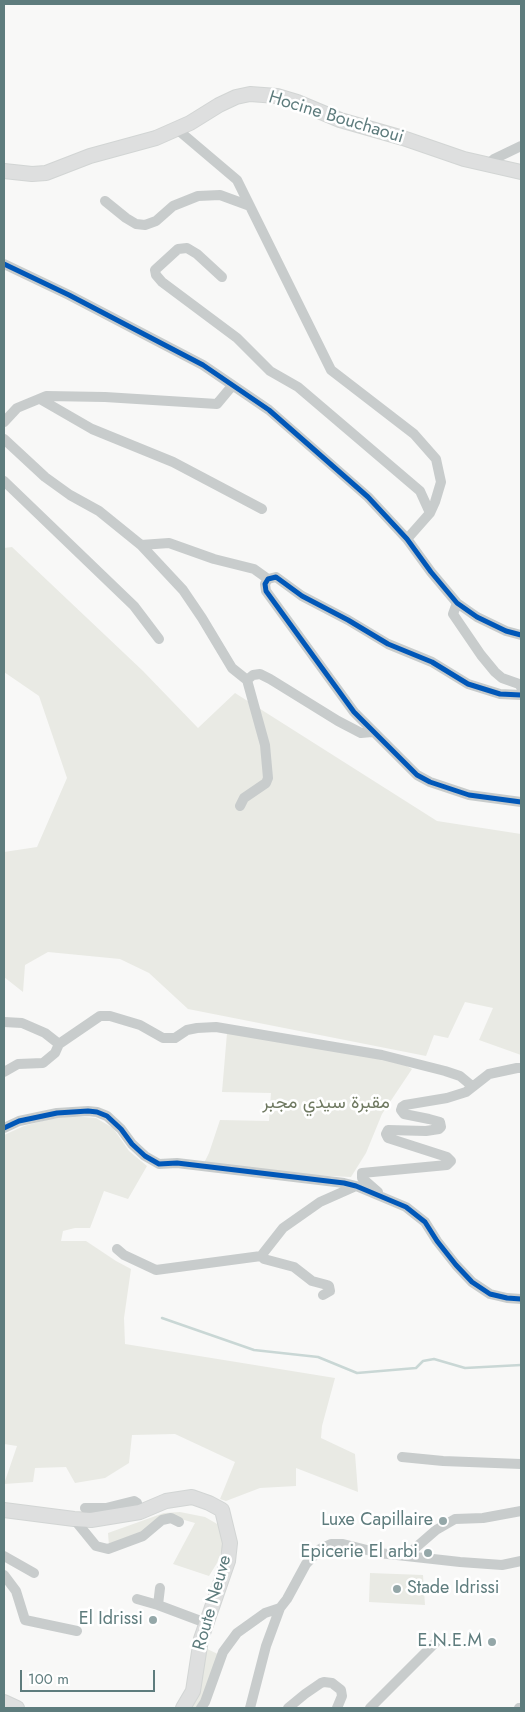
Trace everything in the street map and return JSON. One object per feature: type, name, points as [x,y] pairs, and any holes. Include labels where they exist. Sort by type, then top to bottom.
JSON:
[{"type":"street","name":"Hocine Bouchaoui","points":[[4,171],[32,174],[46,173],[90,156],[178,130],[219,105],[236,97],[250,94],[277,96],[297,102],[340,120],[464,159],[521,172]]},
{"type":"street","points":[[178,130],[237,180],[331,370],[414,434],[436,459],[441,482],[435,502],[430,513],[407,539]]},
{"type":"street","points":[[487,165],[494,159],[521,146]]},
{"type":"street","points":[[105,201],[136,224],[145,225],[156,221],[173,206],[198,196],[220,195],[250,206]]},
{"type":"street","points":[[222,276],[197,254],[187,248],[178,248],[155,270],[156,275],[162,282],[237,338],[270,371],[298,388],[420,491],[430,513]]},
{"type":"street","points":[[4,264],[69,295],[203,365],[269,410],[368,497],[407,539],[456,603],[477,617],[506,631],[521,634]]},
{"type":"street","points":[[4,422],[17,408],[46,396],[105,397],[217,404],[232,386]]},
{"type":"street","points":[[40,399],[92,429],[173,462],[262,509]]},
{"type":"street","points":[[4,439],[45,477],[70,495],[99,512],[142,545],[183,590],[232,668],[247,680],[265,745],[268,778],[266,783],[244,798],[240,806]]},
{"type":"street","points":[[4,481],[134,606],[159,639]]},
{"type":"street","points":[[142,545],[169,543],[214,559],[254,569],[268,579]]},
{"type":"street","points":[[521,695],[500,694],[468,684],[432,662],[388,644],[302,596],[276,577],[268,579],[265,584],[266,591],[354,712],[416,775],[430,782],[469,795],[521,802]]},
{"type":"street","points":[[444,589],[453,614],[494,672],[502,678],[519,684],[521,687]]},
{"type":"street","points":[[453,614],[456,603]]},
{"type":"street","points":[[247,680],[253,675],[260,674],[361,733],[372,732]]},
{"type":"street","points":[[4,1072],[18,1064],[43,1062],[55,1053],[59,1044],[100,1016],[110,1016],[140,1025],[163,1038],[175,1038],[187,1030],[216,1027],[382,1055],[460,1076],[472,1086]]},
{"type":"street","points":[[4,1022],[22,1023],[44,1033],[59,1044]]},
{"type":"street","points":[[384,1198],[362,1178],[362,1173],[447,1165],[450,1162],[447,1157],[388,1138],[386,1134],[388,1130],[426,1131],[439,1129],[441,1126],[440,1122],[404,1114],[401,1110],[402,1107],[447,1098],[466,1092],[489,1074],[521,1068]]},
{"type":"street","points":[[4,1128],[19,1121],[57,1113],[97,1112],[107,1116],[139,1150],[159,1164],[177,1163],[356,1186],[406,1207],[425,1222],[436,1241],[472,1282],[490,1294],[521,1299]]},
{"type":"street","points":[[261,1256],[283,1228],[320,1202],[356,1186]]},
{"type":"street","points":[[117,1249],[124,1255],[156,1270],[261,1256],[264,1259],[294,1267],[312,1281],[329,1286],[330,1291],[323,1295]]},
{"type":"street","points":[[402,1457],[443,1461],[521,1464]]},
{"type":"street","name":"Route Neuve","points":[[4,1510],[91,1520],[140,1512],[166,1501],[192,1497],[222,1510],[230,1542],[228,1561],[201,1639],[193,1691],[183,1708]]},
{"type":"street","points":[[85,1508],[106,1508],[134,1501],[137,1503],[140,1512]]},
{"type":"street","points":[[406,1556],[436,1530],[455,1519],[483,1518],[521,1511]]},
{"type":"street","points":[[74,1519],[96,1546],[108,1549],[143,1536],[162,1520],[171,1518],[179,1522]]},
{"type":"street","points":[[250,1708],[266,1646],[280,1608],[287,1600],[306,1564],[320,1549],[330,1544],[343,1544],[379,1553],[406,1556],[502,1565],[521,1561]]},
{"type":"street","points":[[4,1556],[34,1573]]},
{"type":"street","points":[[4,1575],[16,1591],[25,1620],[77,1631]]},
{"type":"street","points":[[158,1605],[160,1588]]},
{"type":"street","points":[[137,1599],[206,1622]]},
{"type":"street","points":[[201,1708],[205,1702],[223,1652],[237,1633],[265,1613],[280,1608]]},
{"type":"street","points":[[370,1708],[436,1642]]},
{"type":"street","points":[[288,1708],[320,1683],[328,1682],[338,1687],[341,1692],[337,1708]]},
{"type":"street","points":[[4,1702],[17,1708]]},
{"type":"green space","points":[[12,547],[143,671],[198,728],[235,693],[437,821],[521,834],[521,1055],[479,1040],[493,1008],[465,1002],[448,1038],[434,1035],[426,1056],[188,1009],[149,973],[120,959],[48,952],[25,965],[23,992],[4,977],[4,852],[37,847],[67,778],[39,696],[4,672],[4,548]]},
{"type":"green space","name":"مقبرة سيدي مجبر","points":[[227,1033],[398,1061],[412,1069],[382,1114],[366,1153],[351,1177],[267,1173],[203,1165],[220,1120],[269,1121],[271,1093],[222,1092]]},
{"type":"green space","points":[[72,1116],[96,1118],[113,1128],[129,1151],[147,1166],[128,1199],[104,1191],[90,1228],[75,1228],[63,1231],[61,1241],[86,1241],[131,1269],[124,1318],[125,1344],[335,1378],[322,1426],[321,1438],[355,1454],[358,1492],[296,1468],[296,1486],[260,1488],[226,1501],[220,1499],[235,1462],[175,1434],[132,1435],[129,1463],[105,1478],[75,1483],[66,1467],[35,1468],[33,1482],[4,1484],[17,1446],[4,1444],[4,1135],[24,1126],[50,1119]]},
{"type":"green space","points":[[180,1512],[205,1517],[219,1525],[224,1545],[217,1563],[209,1576],[173,1564],[195,1523],[170,1516],[140,1534],[109,1546],[108,1533],[164,1513]]},
{"type":"green space","name":"Stade Idrissi","points":[[370,1573],[423,1575],[425,1605],[369,1602]]},
{"type":"green space","points":[[203,1647],[222,1656],[201,1708],[188,1708]]},
{"type":"waterway","points":[[162,1318],[254,1350],[318,1357],[357,1373],[416,1368],[423,1361],[434,1359],[465,1368],[521,1365]]},
{"type":"cycle path","points":[[4,264],[69,295],[203,365],[269,410],[368,497],[407,539],[457,603],[477,617],[506,631],[521,635]]},
{"type":"cycle path","points":[[521,695],[500,694],[468,684],[432,662],[388,644],[302,596],[276,577],[268,579],[265,584],[266,591],[354,712],[417,775],[430,782],[469,795],[521,802]]},
{"type":"cycle path","points":[[4,1128],[19,1121],[57,1113],[97,1112],[107,1116],[121,1129],[132,1144],[145,1156],[159,1164],[177,1163],[356,1186],[406,1207],[425,1222],[437,1241],[472,1282],[490,1294],[521,1299]]},
{"type":"place","name":"Luxe Capillaire","points":[[443,1521]]},
{"type":"place","name":"Epicerie El arbi","points":[[428,1553]]},
{"type":"place","name":"Stade Idrissi","points":[[397,1589]]},
{"type":"place","name":"El Idrissi","points":[[153,1620]]},
{"type":"place","name":"E.N.E.M","points":[[492,1642]]}]
